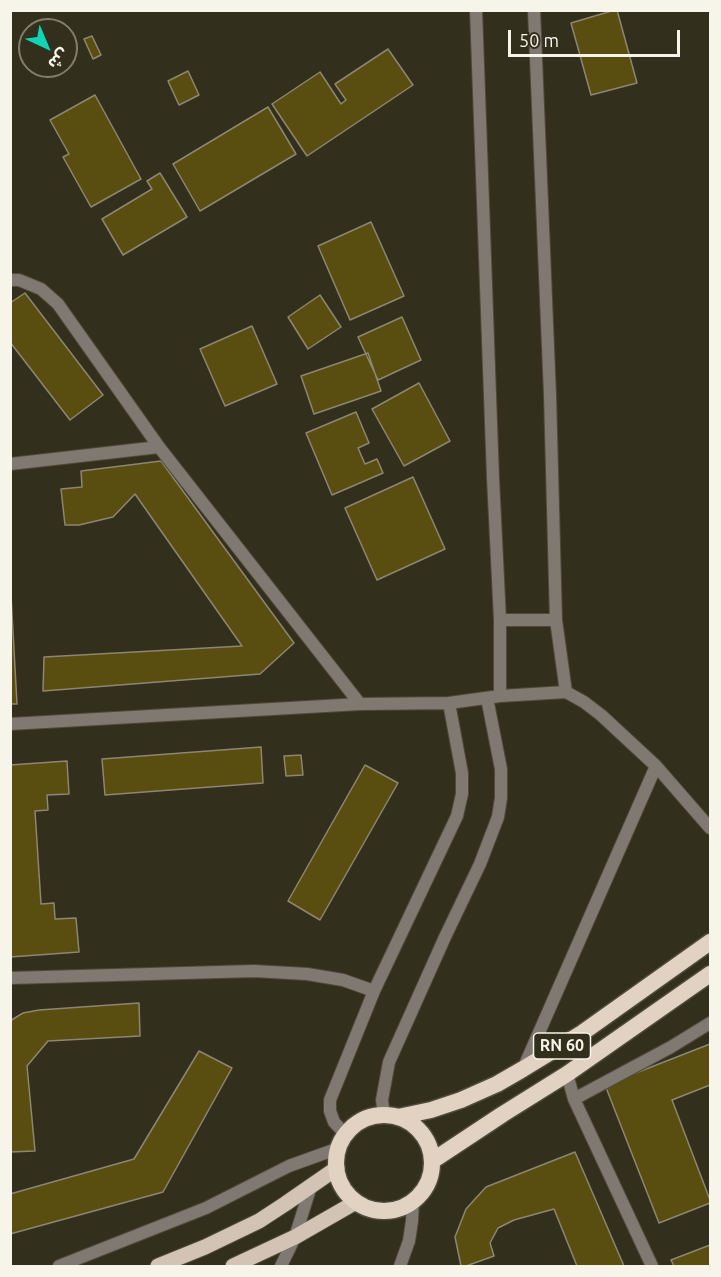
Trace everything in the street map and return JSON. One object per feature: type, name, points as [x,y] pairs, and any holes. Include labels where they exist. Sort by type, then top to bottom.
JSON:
[{"type":"highway","name":"RN 60","points":[[391,1116],[431,1110],[461,1100],[524,1069],[582,1033],[711,942]]},
{"type":"highway","name":"RN 60","points":[[432,1161],[567,1074],[711,974]]},
{"type":"highway","points":[[391,1116],[409,1121],[426,1138],[432,1161],[431,1172],[428,1183],[421,1193],[403,1207],[391,1210],[367,1208],[346,1193],[340,1181],[337,1168],[342,1141],[356,1124],[369,1118],[391,1116]]},
{"type":"main road","points":[[158,1266],[206,1247],[259,1221],[337,1168]]},
{"type":"main road","points":[[233,1266],[296,1237],[356,1202]]},
{"type":"street","points":[[476,10],[500,620],[500,696]]},
{"type":"street","points":[[534,10],[550,395],[556,620],[566,692]]},
{"type":"street","points":[[10,280],[19,280],[41,289],[58,304],[159,447],[360,704]]},
{"type":"street","points":[[10,464],[159,447]]},
{"type":"street","points":[[500,620],[556,620]]},
{"type":"street","points":[[10,724],[360,704],[449,703],[500,696],[566,692],[585,702],[601,715],[656,766],[711,828]]},
{"type":"street","points":[[391,1116],[382,1100],[392,1056],[480,864],[498,818],[501,769],[487,698]]},
{"type":"street","points":[[58,1266],[206,1208],[342,1141],[330,1111],[330,1100],[374,991],[457,816],[462,794],[462,773],[449,703]]},
{"type":"street","points":[[524,1069],[656,766]]},
{"type":"street","points":[[10,978],[254,971],[343,980],[374,991]]},
{"type":"street","points":[[574,1099],[711,1023]]},
{"type":"street","points":[[567,1074],[574,1099],[652,1266]]},
{"type":"street","points":[[280,1266],[296,1237],[311,1186]]},
{"type":"street","points":[[400,1266],[409,1241],[413,1201]]},
{"type":"building","points":[[617,10],[637,83],[591,95],[571,23]]},
{"type":"building","points":[[92,36],[101,55],[93,59],[84,39]]},
{"type":"building","points":[[388,49],[413,85],[307,156],[272,104],[320,72],[341,104],[346,100],[335,84]]},
{"type":"building","points":[[188,71],[199,95],[179,105],[168,81]]},
{"type":"building","points":[[95,95],[141,179],[91,207],[63,157],[69,154],[50,120]]},
{"type":"building","points":[[268,107],[296,154],[200,211],[173,164]]},
{"type":"building","points":[[160,173],[187,217],[123,255],[102,219],[152,189],[147,181]]},
{"type":"building","points":[[371,222],[404,296],[350,320],[318,246]]},
{"type":"building","points":[[25,293],[103,395],[70,420],[10,342],[10,303]]},
{"type":"building","points":[[320,295],[341,327],[308,349],[288,317]]},
{"type":"building","points":[[402,317],[421,360],[378,380],[358,337]]},
{"type":"building","points":[[252,326],[277,384],[225,406],[200,349]]},
{"type":"building","points":[[368,353],[381,391],[314,414],[301,376]]},
{"type":"building","points":[[419,383],[450,441],[404,466],[372,409]]},
{"type":"building","points":[[356,412],[369,443],[358,448],[365,464],[377,459],[383,473],[332,495],[306,433]]},
{"type":"building","points":[[161,461],[294,643],[260,674],[43,691],[44,657],[242,646],[135,494],[113,517],[79,525],[65,525],[61,489],[82,487],[81,471]]},
{"type":"building","points":[[413,477],[445,549],[377,580],[345,508]]},
{"type":"building","points":[[10,577],[17,704],[10,704]]},
{"type":"building","points":[[261,747],[263,783],[105,795],[102,759]]},
{"type":"building","points":[[301,755],[303,775],[286,776],[284,756]]},
{"type":"building","points":[[67,761],[69,794],[47,795],[48,810],[35,811],[41,904],[54,903],[55,919],[76,918],[79,952],[10,957],[10,765]]},
{"type":"building","points":[[365,765],[398,783],[320,920],[288,901]]},
{"type":"building","points":[[139,1003],[140,1036],[48,1041],[27,1066],[35,1151],[10,1152],[10,1021],[23,1013],[39,1010]]},
{"type":"building","points":[[710,1044],[710,1085],[672,1100],[710,1203],[659,1223],[605,1085]]},
{"type":"building","points":[[199,1051],[232,1068],[163,1192],[10,1234],[10,1194],[134,1159]]},
{"type":"building","points":[[575,1152],[624,1266],[577,1266],[554,1209],[514,1220],[498,1228],[490,1243],[494,1256],[461,1266],[455,1237],[466,1209],[486,1187]]},
{"type":"building","points":[[710,1245],[710,1266],[674,1266],[671,1260]]}]
